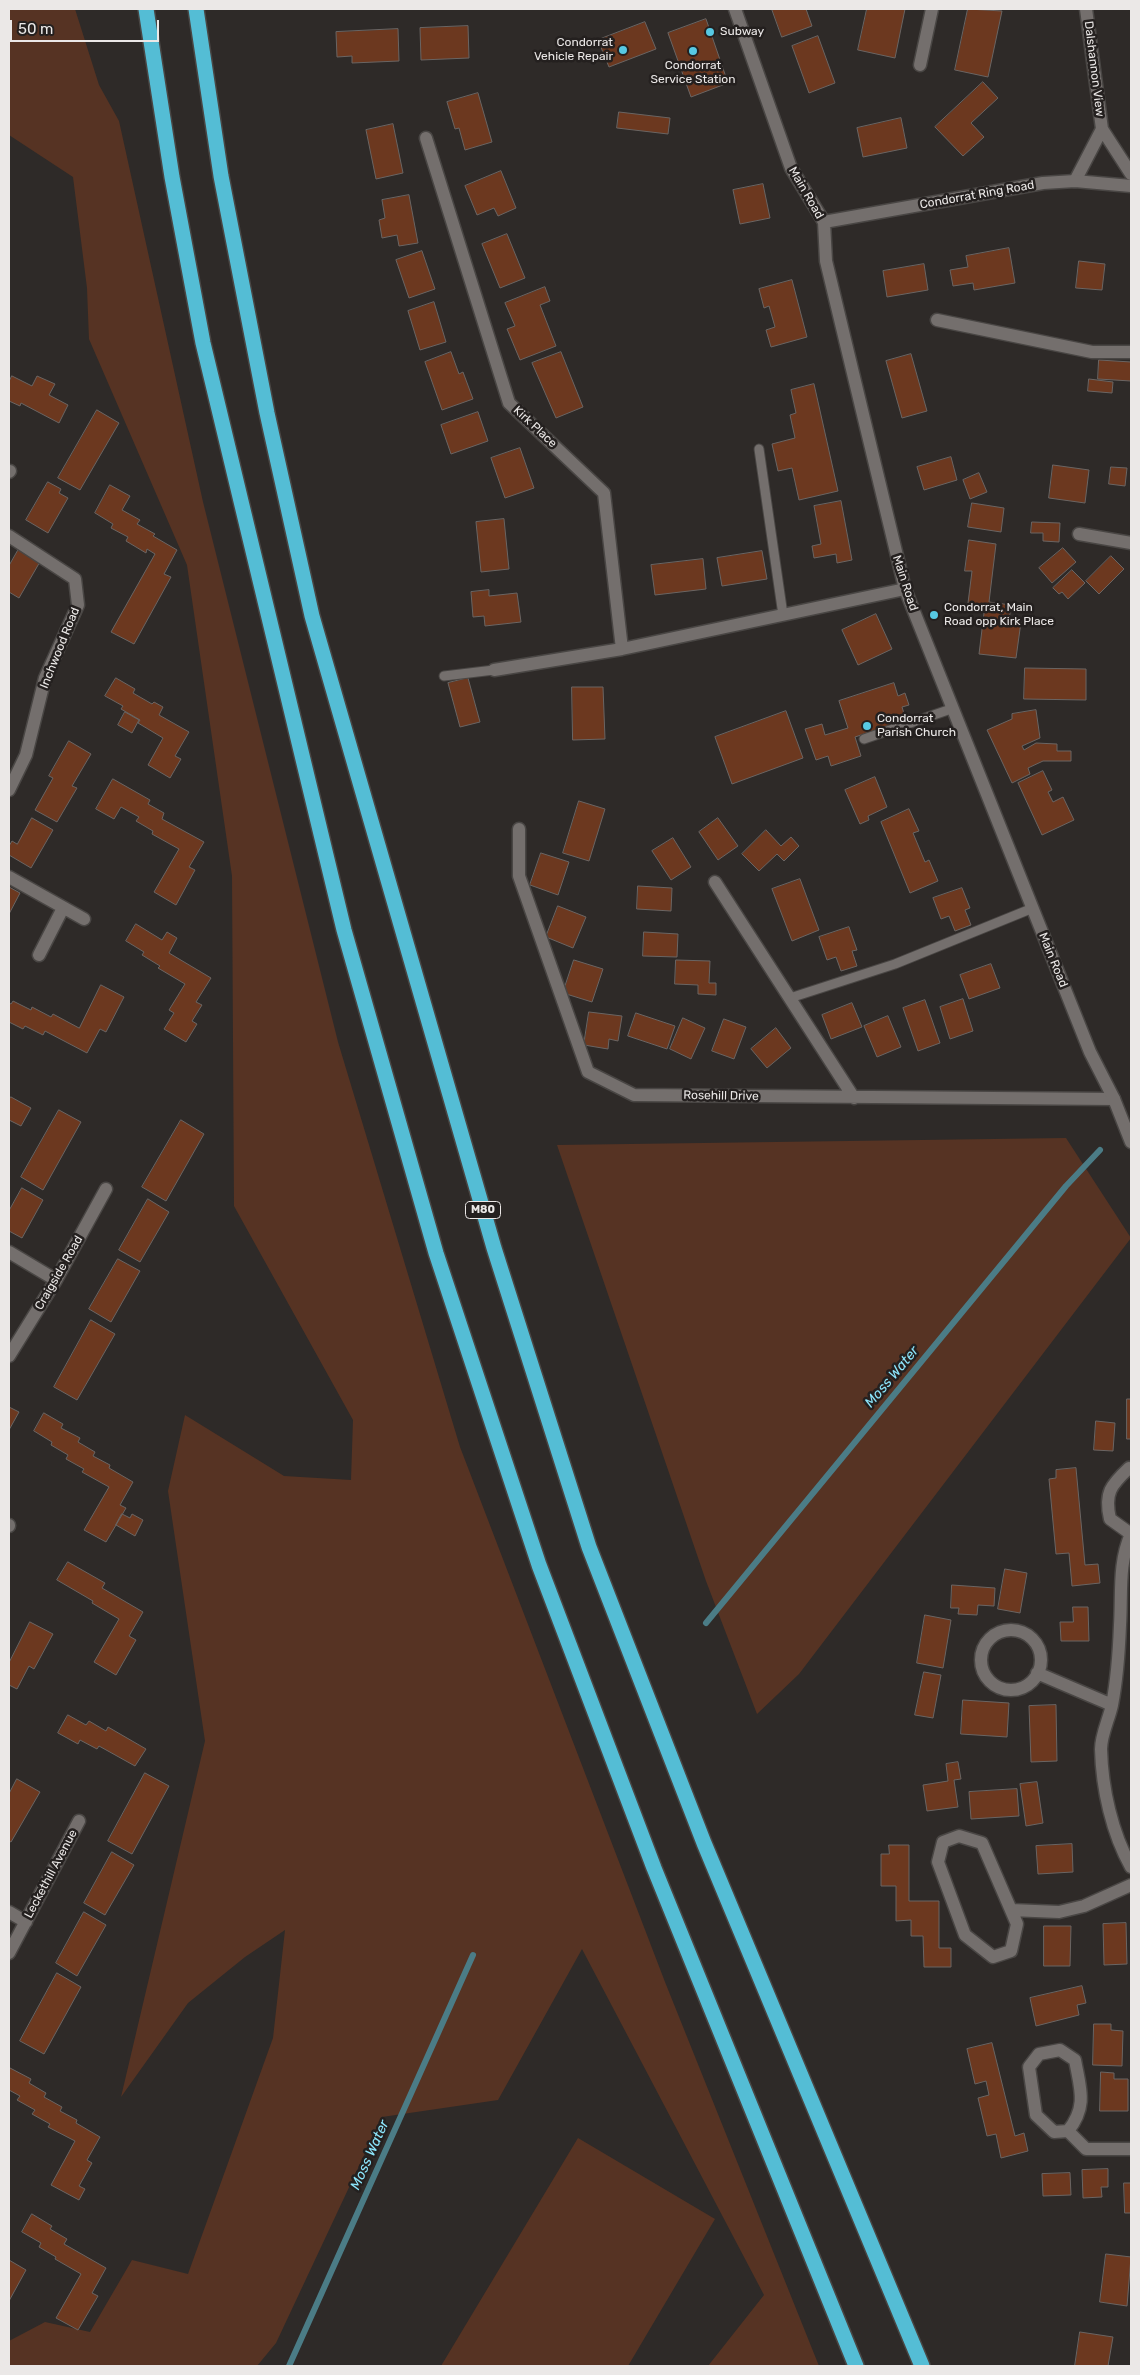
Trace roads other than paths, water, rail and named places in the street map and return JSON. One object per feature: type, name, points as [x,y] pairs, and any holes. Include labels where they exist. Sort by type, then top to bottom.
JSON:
[{"type":"highway","points":[[146,9],[172,177],[203,342],[344,930],[436,1253],[538,1565],[654,1868],[856,2366]]},
{"type":"highway","name":"M80","points":[[196,9],[221,176],[267,413],[312,616],[494,1248],[592,1556],[704,1843],[922,2366]]},
{"type":"street","name":"Main Road","points":[[735,9],[791,168],[824,222],[826,261],[905,589],[951,709],[1090,1052],[1114,1099],[1131,1142]]},
{"type":"street","points":[[920,65],[932,9]]},
{"type":"street","name":"Dalshannon View","points":[[1086,9],[1102,129],[1131,174]]},
{"type":"street","name":"Dalshannon View","points":[[1075,181],[1102,129]]},
{"type":"street","name":"Kirk Place","points":[[426,138],[509,403],[604,493],[622,649]]},
{"type":"street","name":"Condorrat Ring Road","points":[[824,222],[1043,183],[1075,181],[1131,186]]},
{"type":"street","points":[[937,320],[1092,352],[1131,352]]},
{"type":"street","points":[[1079,534],[1131,543]]},
{"type":"street","name":"Inchwood Road","points":[[9,536],[74,579],[78,604],[45,678],[26,755],[9,790]]},
{"type":"street","points":[[494,670],[622,649],[905,589]]},
{"type":"street","name":"Rosehill Drive","points":[[519,829],[519,876],[588,1072],[634,1095],[1114,1099]]},
{"type":"street","points":[[9,877],[84,919]]},
{"type":"street","points":[[715,882],[854,1098]]},
{"type":"street","points":[[39,955],[63,908]]},
{"type":"street","name":"Craigside Road","points":[[9,1356],[56,1280],[106,1189]]},
{"type":"street","points":[[9,1252],[56,1280]]},
{"type":"street","points":[[1131,1469],[1129,1468],[1113,1483],[1106,1503],[1110,1518],[1131,1534],[1125,1548],[1121,1572],[1126,1627],[1112,1704],[1101,1748],[1107,1801],[1122,1851],[1131,1867]]},
{"type":"street","points":[[1005,1630],[1024,1632],[1040,1649],[1042,1662],[1038,1674],[1034,1682],[1012,1692],[989,1682],[980,1666],[984,1646],[1005,1630]]},
{"type":"street","points":[[1038,1674],[1112,1704]]},
{"type":"street","name":"Leckethill Avenue","points":[[9,1953],[79,1821]]},
{"type":"street","points":[[959,1836],[982,1843],[1011,1910],[1017,1924],[1011,1951],[993,1957],[965,1935],[938,1862],[943,1842],[959,1836]]},
{"type":"street","points":[[1011,1910],[1059,1912],[1084,1906],[1131,1885]]},
{"type":"street","points":[[9,1912],[26,1922]]},
{"type":"street","points":[[1068,2131],[1077,2120],[1082,2103],[1075,2060],[1060,2050],[1039,2054],[1029,2067],[1036,2115],[1054,2132],[1068,2131],[1086,2149],[1131,2149]]},
{"type":"lane","points":[[758,449],[783,615]]},
{"type":"lane","points":[[444,676],[494,670]]},
{"type":"lane","points":[[864,739],[951,709]]},
{"type":"lane","points":[[790,998],[894,964],[1032,908]]},
{"type":"waterway","name":"Moss Water","points":[[706,1623],[1066,1186],[1100,1150]]},
{"type":"waterway","name":"Moss Water","points":[[289,2366],[473,1955]]},
{"type":"place","name":"Subway","points":[[710,32]]},
{"type":"place","name":"Condorrat Vehicle Repair","points":[[623,50]]},
{"type":"place","name":"Condorrat Service Station","points":[[693,51]]},
{"type":"place","name":"Condorrat, Main Road opp Kirk Place","points":[[934,615]]},
{"type":"place","name":"Condorrat Parish Church","points":[[867,726]]}]
